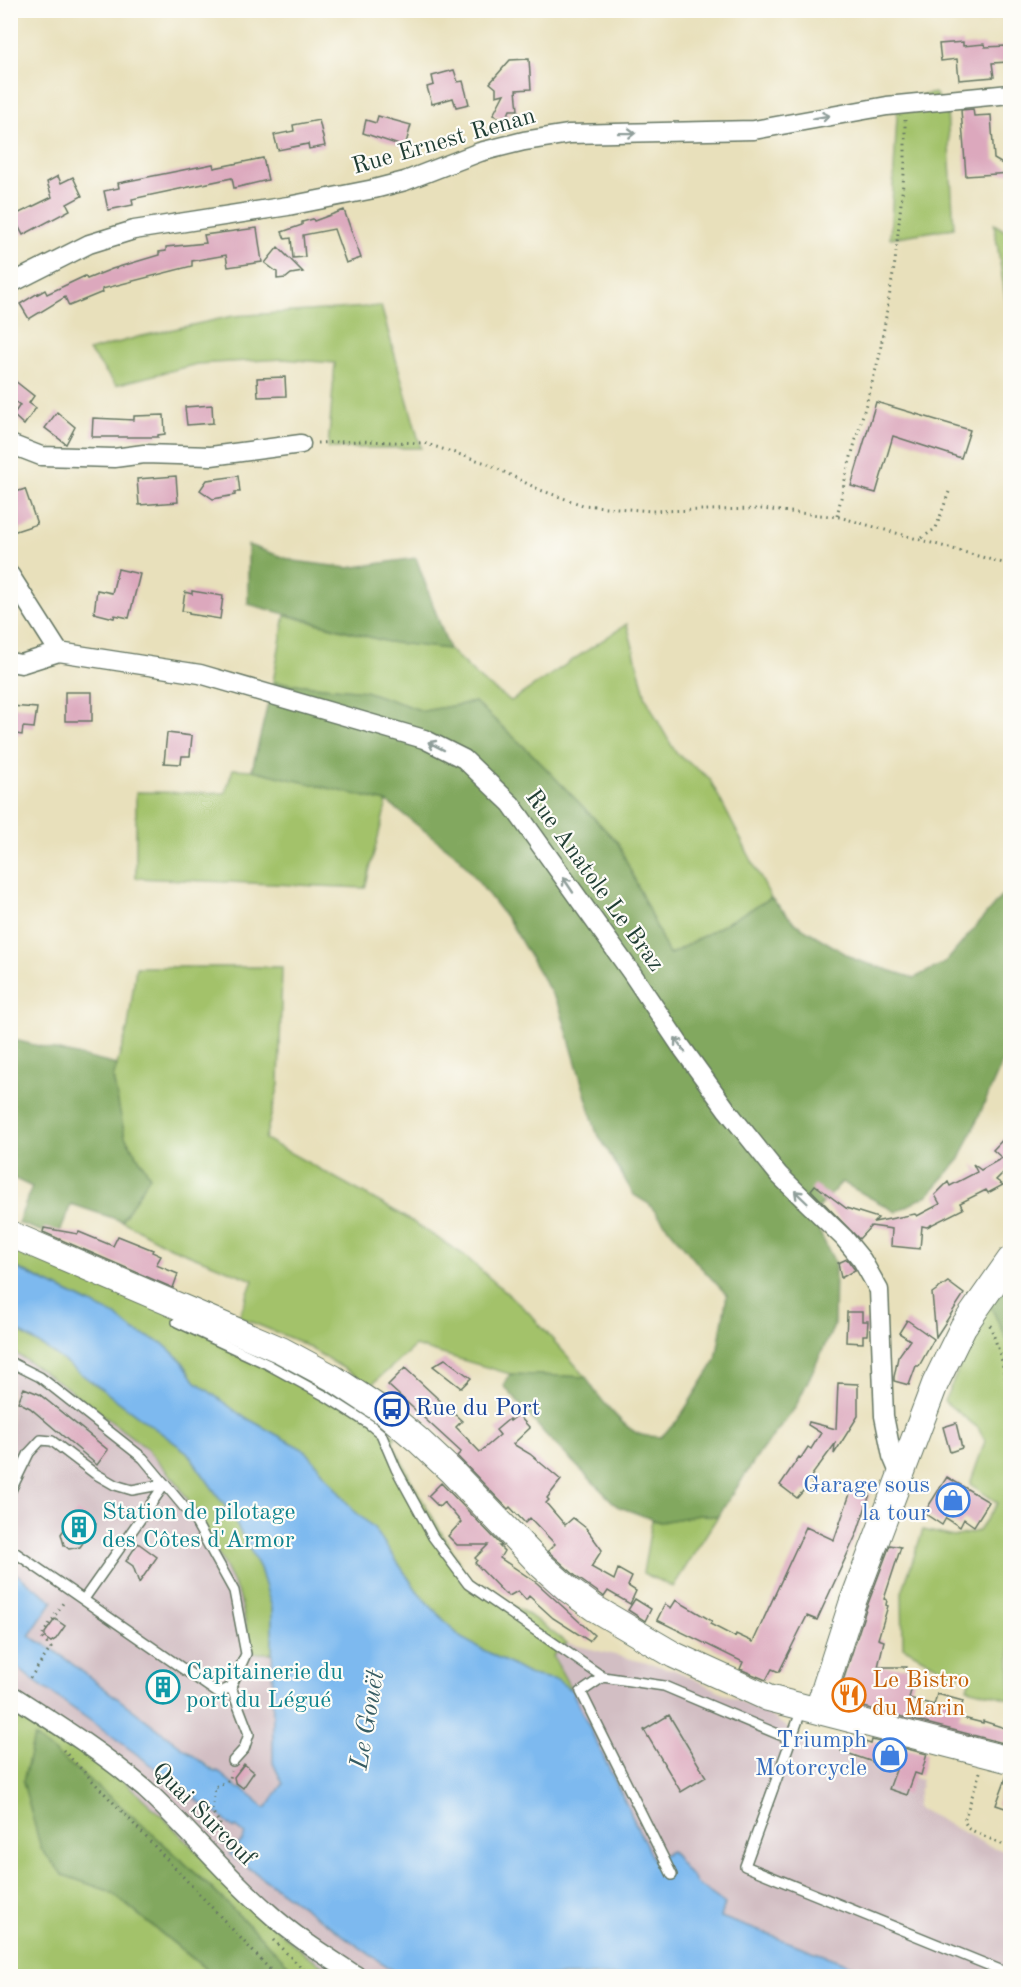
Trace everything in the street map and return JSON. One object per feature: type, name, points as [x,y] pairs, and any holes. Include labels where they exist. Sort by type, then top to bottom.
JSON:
[{"type":"street","name":"Rue Ernest Renan","points":[[10,284],[89,244],[134,230],[288,206],[364,191],[405,181],[480,152],[524,141],[569,134],[754,130],[887,106],[1011,93]]},
{"type":"street","points":[[10,444],[41,456],[114,458],[144,454],[211,456],[301,444]]},
{"type":"street","points":[[10,575],[59,652],[21,664],[10,662]]},
{"type":"street","name":"Rue Anatole Le Braz","points":[[59,652],[200,674],[424,739],[464,759],[511,804],[727,1110],[779,1175],[844,1238],[862,1260],[879,1290],[884,1416],[892,1456],[900,1475]]},
{"type":"street","points":[[10,1234],[281,1350],[333,1378],[386,1413],[419,1441],[452,1471],[540,1564],[569,1590],[594,1608],[684,1660],[768,1698],[1011,1760]]},
{"type":"street","points":[[810,1708],[935,1384],[963,1327],[1011,1260]]},
{"type":"street","name":"Quai Surcouf","points":[[10,1694],[117,1765],[161,1805],[269,1914],[304,1942],[357,1977]]},
{"type":"lane","points":[[177,1322],[267,1364],[327,1397],[381,1434],[396,1469],[433,1537],[468,1584],[603,1677],[664,1686],[792,1740]]},
{"type":"lane","points":[[10,1362],[40,1377],[143,1458],[194,1519],[234,1591],[246,1654],[231,1687],[218,1693],[10,1549]]},
{"type":"lane","points":[[10,1492],[29,1452],[41,1440],[52,1441],[94,1473],[115,1485],[132,1490],[165,1484]]},
{"type":"lane","points":[[84,1599],[165,1484]]},
{"type":"lane","points":[[603,1677],[582,1692],[672,1875]]},
{"type":"lane","points":[[231,1687],[249,1734],[244,1749],[233,1761]]},
{"type":"lane","points":[[810,1708],[792,1740],[745,1866],[1011,1974]]},
{"type":"path","points":[[838,517],[836,516],[844,482],[872,388],[881,347],[894,262],[905,164],[905,105]]},
{"type":"path","points":[[301,444],[361,441],[424,442],[486,463],[540,490],[583,505],[651,511],[761,509],[838,517],[921,538],[1011,565]]},
{"type":"path","points":[[921,538],[936,528],[950,489]]},
{"type":"path","points":[[976,1307],[988,1322],[998,1348],[1011,1401]]},
{"type":"path","points":[[30,1678],[51,1648],[40,1637],[72,1592]]},
{"type":"path","points":[[87,1766],[61,1748],[276,1977]]},
{"type":"path","points":[[986,1753],[964,1821],[969,1829],[1011,1848]]},
{"type":"path","points":[[198,1843],[220,1824],[212,1810],[216,1787],[230,1780],[233,1761]]},
{"type":"path","points":[[272,1939],[310,1977]]},
{"type":"shaded area","points":[[11,1350],[66,1387],[145,1447],[175,1480],[203,1523],[240,1597],[252,1653],[272,1653],[273,1763],[283,1784],[267,1808],[127,1707],[51,1648],[29,1635],[53,1601],[11,1570]]},
{"type":"shaded area","points":[[567,1643],[675,1670],[768,1714],[806,1741],[922,1780],[916,1807],[987,1845],[1010,1853],[1010,1976],[880,1976],[721,1917],[725,1904],[695,1882],[671,1851],[654,1861],[553,1656]]},
{"type":"shaded area","points":[[10,1662],[197,1798],[207,1809],[219,1815],[234,1829],[236,1827],[245,1834],[230,1854],[391,1970],[387,1976],[339,1976],[304,1953],[11,1700]]},
{"type":"green space","points":[[935,93],[947,112],[954,228],[890,238],[898,99]]},
{"type":"green space","points":[[994,224],[1010,234],[1010,327]]},
{"type":"green space","points":[[381,306],[421,448],[328,448],[335,363],[283,359],[197,364],[116,385],[89,351],[138,337],[233,316]]},
{"type":"green space","points":[[248,545],[294,561],[348,568],[416,558],[449,649],[388,642],[248,604]]},
{"type":"green space","points":[[285,615],[388,642],[449,649],[482,681],[511,701],[627,624],[646,698],[661,727],[676,753],[709,778],[771,898],[669,955],[618,843],[531,753],[475,702],[423,711],[365,691],[273,682]]},
{"type":"green space","points":[[273,682],[365,691],[423,711],[475,702],[531,753],[618,843],[669,955],[771,898],[796,924],[856,960],[914,978],[945,963],[1010,886],[1010,1045],[960,1159],[928,1195],[896,1212],[842,1182],[811,1215],[835,1263],[834,1326],[795,1408],[761,1451],[718,1516],[699,1515],[660,1522],[617,1506],[545,1434],[504,1386],[510,1374],[586,1377],[603,1401],[627,1426],[642,1435],[661,1437],[678,1420],[716,1360],[727,1295],[697,1263],[649,1204],[634,1195],[596,1131],[560,1008],[511,924],[459,857],[387,802],[252,770]]},
{"type":"green space","points":[[233,769],[252,770],[387,802],[365,888],[136,878],[136,792],[225,793]]},
{"type":"green space","points":[[136,967],[282,967],[279,1085],[265,1139],[397,1212],[464,1255],[529,1313],[586,1377],[510,1374],[415,1346],[371,1385],[300,1342],[239,1317],[253,1280],[168,1246],[122,1221],[150,1176],[125,1137],[113,1078],[128,1027]]},
{"type":"green space","points":[[10,1039],[117,1065],[113,1078],[125,1137],[150,1176],[122,1221],[71,1204],[58,1237],[18,1223],[32,1187],[11,1177]]},
{"type":"green space","points":[[10,1243],[222,1334],[343,1400],[396,1436],[392,1442],[412,1482],[469,1580],[529,1615],[567,1643],[553,1656],[572,1691],[557,1680],[530,1675],[461,1638],[420,1595],[374,1528],[352,1509],[306,1451],[241,1415],[195,1381],[182,1361],[162,1343],[134,1331],[116,1316],[11,1265]]},
{"type":"green space","points":[[1010,1275],[1010,1346],[989,1303]]},
{"type":"green space","points":[[989,1303],[1010,1346],[1010,1699],[967,1688],[970,1677],[946,1671],[903,1647],[902,1592],[923,1530],[954,1537],[978,1531],[998,1503],[970,1484],[985,1441],[978,1428],[944,1401]]},
{"type":"green space","points":[[10,1326],[50,1351],[187,1452],[230,1513],[260,1568],[272,1608],[272,1653],[252,1653],[240,1597],[203,1523],[175,1480],[145,1447],[66,1387],[11,1350]]},
{"type":"green space","points":[[699,1515],[718,1516],[673,1587],[643,1573],[652,1520],[660,1522]]},
{"type":"green space","points":[[10,1700],[117,1775],[164,1818],[247,1903],[304,1953],[339,1976],[299,1976],[236,1912],[138,1821],[34,1737],[23,1782],[63,1875],[109,1891],[210,1973],[210,1976],[11,1976]]},
{"type":"green space","points":[[34,1737],[138,1821],[236,1912],[299,1976],[210,1976],[210,1972],[109,1891],[63,1875],[41,1849],[23,1782]]},
{"type":"water","name":"Le Gouët","points":[[10,1265],[116,1316],[134,1331],[162,1343],[182,1361],[195,1381],[241,1415],[306,1451],[352,1509],[374,1528],[420,1595],[461,1638],[530,1675],[557,1680],[572,1691],[653,1860],[671,1851],[695,1882],[725,1904],[721,1917],[880,1976],[400,1976],[229,1854],[242,1841],[245,1834],[236,1827],[234,1829],[219,1815],[11,1662],[11,1570],[53,1601],[29,1636],[51,1648],[215,1772],[217,1771],[239,1789],[242,1788],[265,1808],[283,1784],[273,1763],[272,1608],[260,1568],[230,1513],[187,1452],[50,1351],[11,1326]]},
{"type":"building","points":[[963,42],[963,46],[984,44],[985,47],[1006,46],[1008,62],[992,63],[994,77],[959,80],[957,59],[941,61],[939,44]]},
{"type":"building","points":[[529,59],[531,89],[516,90],[518,110],[510,110],[506,120],[493,115],[504,94],[496,96],[496,88],[490,83],[510,60]]},
{"type":"building","points":[[454,70],[458,82],[463,81],[469,104],[456,107],[453,98],[432,104],[427,87],[434,85],[432,76]]},
{"type":"building","points":[[973,109],[974,116],[991,115],[994,159],[1011,169],[1011,173],[966,176],[961,110]]},
{"type":"building","points":[[378,116],[411,125],[405,147],[363,133],[366,120],[376,123]]},
{"type":"building","points":[[319,120],[325,146],[309,149],[308,144],[278,150],[274,135],[294,131],[293,125]]},
{"type":"building","points":[[263,158],[268,180],[234,188],[232,178],[132,199],[133,205],[108,210],[104,191],[119,188],[118,183],[213,164],[214,168]]},
{"type":"building","points":[[58,176],[61,183],[73,177],[82,196],[67,204],[70,210],[23,235],[13,216],[52,197],[47,182]]},
{"type":"building","points":[[344,210],[361,258],[346,263],[334,229],[303,235],[305,257],[293,258],[291,238],[285,239],[282,232],[302,225],[302,222],[313,219],[314,221]]},
{"type":"building","points":[[257,228],[262,262],[228,267],[226,255],[192,261],[192,266],[102,289],[103,292],[69,306],[65,297],[29,319],[20,304],[45,290],[47,294],[85,276],[87,279],[159,255],[159,252],[166,251],[166,247],[206,243],[204,235]]},
{"type":"building","points":[[278,247],[303,272],[277,279],[277,272],[265,263]]},
{"type":"building","points":[[10,377],[34,396],[29,403],[36,408],[24,425],[13,415],[20,405],[10,398]]},
{"type":"building","points":[[285,377],[286,396],[258,397],[257,378]]},
{"type":"building","points":[[876,402],[970,430],[961,458],[893,436],[876,493],[851,486]]},
{"type":"building","points":[[212,405],[213,423],[187,425],[185,407]]},
{"type":"building","points":[[57,412],[75,427],[66,444],[45,428]]},
{"type":"building","points":[[164,415],[165,434],[158,435],[158,437],[92,437],[93,418],[134,420],[134,416]]},
{"type":"building","points":[[176,476],[178,502],[139,505],[137,479]]},
{"type":"building","points":[[238,476],[240,492],[235,492],[235,495],[213,499],[200,490],[207,480]]},
{"type":"building","points":[[25,489],[37,524],[10,533],[10,494]]},
{"type":"building","points":[[118,569],[140,574],[129,618],[115,615],[114,618],[94,613],[97,590],[112,593]]},
{"type":"building","points":[[192,591],[223,596],[220,619],[182,611],[185,592],[192,594]]},
{"type":"building","points":[[65,692],[92,692],[92,721],[65,721]]},
{"type":"building","points":[[10,706],[37,708],[34,728],[23,727],[22,735],[10,733]]},
{"type":"building","points":[[167,733],[192,736],[190,756],[182,756],[181,764],[164,763]]},
{"type":"building","points":[[1011,1131],[1011,1165],[996,1180],[1003,1185],[988,1193],[986,1190],[960,1203],[963,1209],[927,1227],[922,1226],[920,1249],[891,1246],[892,1229],[871,1226],[859,1239],[811,1190],[815,1185],[846,1208],[878,1218],[874,1222],[915,1214],[917,1216],[940,1204],[935,1195],[948,1182],[950,1186],[977,1172],[973,1164],[981,1170],[1002,1158],[993,1150]]},
{"type":"building","points":[[44,1228],[78,1234],[79,1232],[113,1246],[118,1236],[153,1250],[152,1252],[161,1256],[156,1265],[178,1274],[173,1288],[43,1232]]},
{"type":"building","points":[[847,1259],[855,1270],[841,1278],[838,1263]]},
{"type":"building","points":[[948,1282],[964,1294],[936,1337],[932,1293]]},
{"type":"building","points":[[847,1312],[862,1312],[862,1321],[868,1321],[867,1335],[863,1335],[863,1343],[846,1342]]},
{"type":"building","points":[[907,1320],[934,1339],[919,1366],[916,1366],[909,1385],[894,1381],[898,1357],[910,1340],[899,1333]]},
{"type":"building","points":[[445,1359],[471,1378],[461,1388],[433,1366]]},
{"type":"building","points":[[405,1368],[462,1421],[456,1427],[480,1452],[500,1435],[496,1430],[518,1415],[530,1428],[513,1444],[530,1454],[561,1480],[547,1498],[549,1500],[546,1503],[565,1525],[573,1518],[586,1528],[602,1550],[591,1567],[614,1580],[618,1569],[632,1577],[628,1586],[636,1591],[630,1604],[608,1591],[604,1597],[550,1553],[548,1551],[555,1544],[530,1518],[525,1523],[510,1507],[508,1509],[457,1456],[461,1452],[388,1385]]},
{"type":"building","points":[[838,1383],[858,1384],[858,1416],[834,1454],[835,1444],[812,1475],[810,1480],[814,1483],[807,1492],[804,1490],[797,1498],[780,1485],[799,1457],[801,1458],[808,1447],[811,1449],[821,1433],[808,1425],[809,1422],[836,1429]]},
{"type":"building","points":[[24,1388],[39,1394],[108,1450],[97,1465],[30,1408],[18,1402]]},
{"type":"building","points":[[956,1423],[962,1448],[950,1452],[943,1427]]},
{"type":"building","points":[[947,1477],[989,1502],[974,1526],[964,1519],[960,1527],[946,1518],[942,1525],[924,1513]]},
{"type":"building","points":[[441,1483],[502,1546],[499,1546],[504,1551],[500,1558],[537,1583],[594,1635],[589,1641],[553,1618],[529,1596],[526,1600],[518,1591],[509,1596],[505,1594],[475,1563],[477,1560],[475,1558],[488,1545],[457,1545],[448,1536],[461,1522],[444,1502],[439,1507],[428,1496]]},
{"type":"building","points":[[852,1488],[870,1494],[857,1533],[817,1620],[807,1616],[779,1672],[772,1669],[766,1680],[740,1669],[743,1662],[657,1620],[665,1604],[671,1608],[676,1600],[712,1621],[710,1624],[735,1637],[736,1634],[753,1642],[806,1527],[834,1540]]},
{"type":"building","name":"Station de pilotage des Côtes d'Armor","points":[[77,1511],[96,1524],[80,1547],[69,1549],[64,1545],[61,1534]]},
{"type":"building","points":[[138,1543],[157,1557],[139,1583],[133,1566],[126,1561]]},
{"type":"building","points":[[890,1545],[901,1547],[884,1599],[887,1600],[886,1605],[888,1606],[878,1639],[884,1641],[878,1667],[907,1667],[907,1673],[910,1673],[911,1679],[914,1680],[909,1698],[934,1705],[937,1694],[963,1701],[959,1717],[983,1723],[983,1721],[1011,1730],[1011,1745],[837,1700],[866,1609]]},
{"type":"building","points":[[635,1599],[651,1609],[645,1621],[628,1610]]},
{"type":"building","points":[[55,1619],[65,1626],[51,1642],[45,1638],[45,1633]]},
{"type":"building","name":"Capitainerie du port du Légué","points":[[161,1676],[172,1684],[165,1693],[156,1693],[155,1684]]},
{"type":"building","points":[[669,1715],[706,1777],[681,1792],[644,1730]]},
{"type":"building","name":"Triumph Motorcycle","points":[[846,1736],[871,1744],[872,1740],[927,1754],[921,1775],[915,1773],[907,1795],[889,1789],[896,1770],[841,1751]]},
{"type":"building","points":[[244,1764],[254,1772],[243,1788],[235,1782],[234,1777]]},
{"type":"building","points":[[1007,1775],[1011,1775],[1011,1810],[996,1805]]},
{"type":"place","name":"Rue du Port","points":[[392,1409]]},
{"type":"place","name":"Garage sous la tour","points":[[953,1500]]},
{"type":"place","name":"Station de pilotage des Côtes d'Armor","points":[[79,1527]]},
{"type":"place","name":"Capitainerie du port du Légué","points":[[163,1687]]},
{"type":"place","name":"Le Bistro du Marin","points":[[849,1695]]},
{"type":"place","name":"Triumph Motorcycle","points":[[890,1755]]}]
